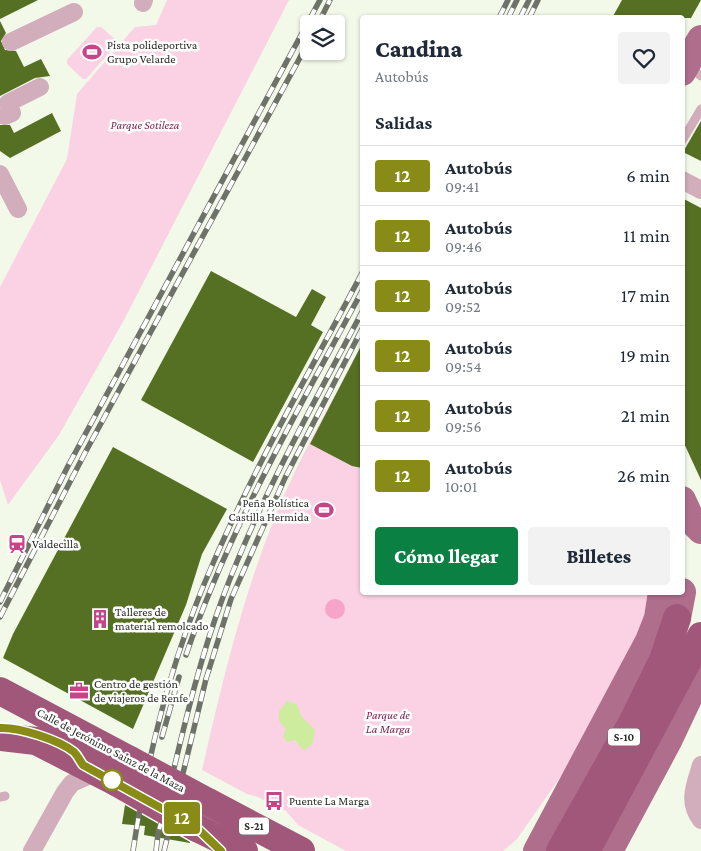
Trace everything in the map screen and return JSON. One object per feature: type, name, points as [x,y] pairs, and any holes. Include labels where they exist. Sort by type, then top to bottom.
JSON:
[{"type":"highway","name":"S-10","points":[[560,851],[634,721],[663,660],[679,605]]},
{"type":"highway","name":"S-10","points":[[586,851],[701,636]]},
{"type":"highway","name":"Calle de Jerónimo Sainz de la Maza","points":[[0,691],[88,737],[107,770]]},
{"type":"highway","name":"S-21","points":[[0,700],[65,734],[88,737]]},
{"type":"highway","name":"Calle de Jerónimo Sainz de la Maza","points":[[0,728],[26,731],[74,752],[107,770],[197,828],[244,851]]},
{"type":"highway","name":"Calle de Jerónimo Sainz de la Maza","points":[[0,737],[36,742],[107,770],[208,802],[301,851]]},
{"type":"main road","points":[[690,71],[701,39]]},
{"type":"main road","points":[[685,507],[691,520],[701,530]]},
{"type":"main road","points":[[537,851],[649,641],[658,618],[662,595]]},
{"type":"main road","points":[[609,851],[668,741],[701,672]]},
{"type":"main road","points":[[521,851],[566,795]]},
{"type":"street","points":[[11,42],[74,12]]},
{"type":"street","points":[[5,116],[12,112],[8,103],[40,87]]},
{"type":"street","points":[[0,174],[18,209]]},
{"type":"street","points":[[685,182],[701,190]]},
{"type":"street","name":"Calle de Jerónimo Sainz de la Maza","points":[[0,745],[21,746],[63,763],[107,770]]},
{"type":"street","points":[[701,765],[692,794],[693,804],[701,820]]},
{"type":"street","points":[[32,851],[68,787],[78,780],[107,770]]},
{"type":"street","points":[[197,828],[221,851]]},
{"type":"lane","points":[[685,136],[701,109]]},
{"type":"green space","name":"Parque Sotileza","points":[[167,0],[289,0],[124,320],[59,435],[8,505],[0,480],[0,287],[67,159],[77,94],[135,27],[156,25]]},
{"type":"green space","name":"Pista polideportiva Grupo Velarde","points":[[97,27],[101,27],[117,41],[117,44],[86,79],[83,79],[67,64],[67,60]]},
{"type":"green space","name":"Parque de La Marga","points":[[360,348],[360,595],[648,595],[644,618],[632,652],[568,766],[517,839],[503,851],[346,851],[298,825],[286,811],[258,797],[247,794],[202,770],[224,678],[250,587],[280,504],[302,457]]},
{"type":"shaded area","points":[[335,599],[342,602],[345,609],[342,616],[335,619],[328,616],[325,609],[328,602]]},
{"type":"shaded area","points":[[287,701],[297,704],[301,716],[315,730],[313,743],[305,750],[295,740],[287,742],[283,737],[286,729],[279,721],[279,711]]},
{"type":"building","points":[[0,0],[38,0],[0,19]]},
{"type":"building","points":[[622,0],[701,0],[691,18],[685,18],[685,15],[614,15]]},
{"type":"building","points":[[0,21],[6,33],[1,41],[5,50],[16,51],[24,67],[41,59],[50,76],[35,78],[0,96]]},
{"type":"building","points":[[52,113],[61,131],[10,158],[0,151],[0,125],[10,125],[14,133]]},
{"type":"building","points":[[701,121],[701,161],[685,153],[685,149]]},
{"type":"building","points":[[685,200],[701,208],[701,480],[685,445]]},
{"type":"building","points":[[211,271],[296,317],[312,289],[326,297],[311,325],[323,332],[253,462],[141,400]]},
{"type":"building","points":[[360,348],[360,468],[352,466],[310,444]]},
{"type":"building","points":[[113,447],[227,509],[202,554],[186,605],[133,729],[3,658],[13,634]]},
{"type":"building","points":[[125,805],[190,843],[144,835],[145,826],[122,824]]},
{"type":"railway","points":[[0,602],[68,466],[320,0]]},
{"type":"railway","points":[[322,15],[330,0]]},
{"type":"railway","points":[[500,15],[508,0]]},
{"type":"railway","points":[[510,15],[517,0]]},
{"type":"railway","points":[[522,15],[529,0]]},
{"type":"railway","points":[[530,15],[538,0]]},
{"type":"railway","points":[[0,617],[86,451],[300,58]]},
{"type":"railway","points":[[133,851],[154,740],[174,667],[199,596],[248,488],[360,277]]},
{"type":"railway","points":[[186,655],[203,608],[244,515],[266,470],[360,295]]},
{"type":"railway","points":[[156,851],[158,834],[195,685],[223,597],[270,488],[360,316]]},
{"type":"railway","points":[[164,851],[206,679],[231,599],[285,478],[360,333]]},
{"type":"railway","points":[[162,737],[179,677]]},
{"type":"bus line","name":"12","points":[[0,728],[13,728],[33,733],[74,752],[83,765],[157,804],[197,828],[221,851]]},
{"type":"place","name":"Pista polideportiva Grupo Velarde","points":[[92,52]]},
{"type":"place","name":"Peña Bolística Castilla Hermida","points":[[324,510]]},
{"type":"place","name":"Valdecilla","points":[[17,544]]},
{"type":"place","name":"Talleres de material remolcado","points":[[100,619]]},
{"type":"place","name":"Centro de gestión de viajeros de Renfe","points":[[79,691]]},
{"type":"place","name":"Puente La Marga","points":[[274,801]]}]
